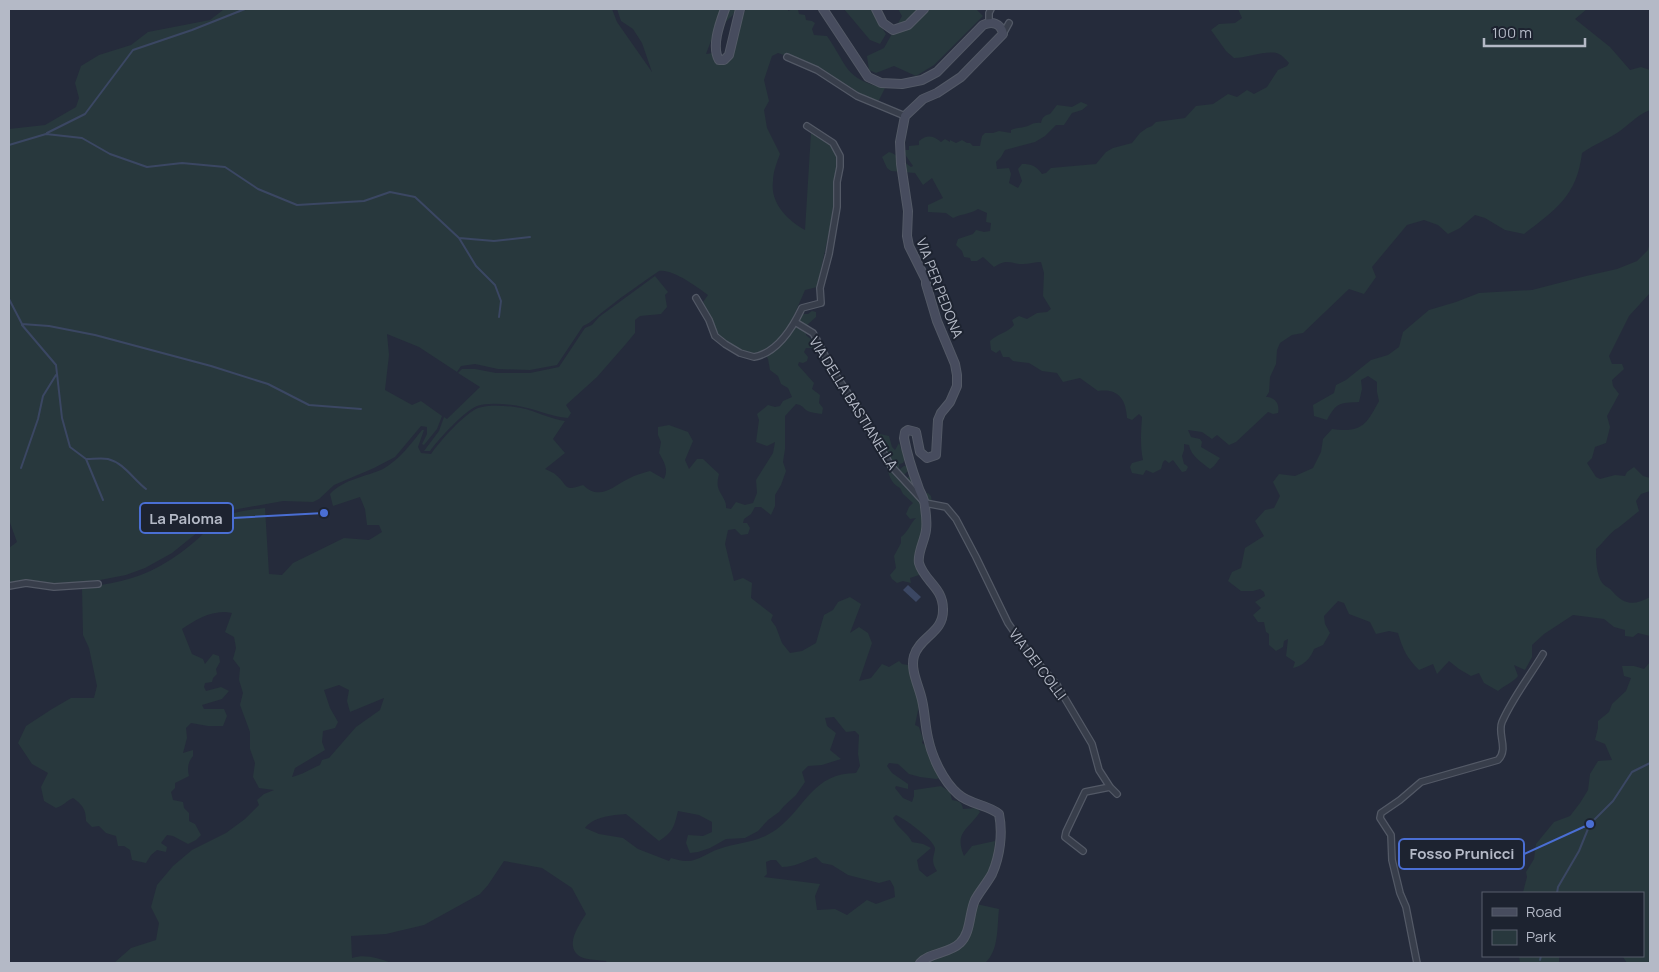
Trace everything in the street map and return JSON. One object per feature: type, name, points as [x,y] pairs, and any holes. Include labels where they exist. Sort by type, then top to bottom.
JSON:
[{"type":"street","points":[[724,9],[717,44],[719,60],[724,60],[729,55],[740,9]]},
{"type":"street","points":[[823,9],[868,77],[882,83],[902,84],[922,80],[937,72],[983,26],[990,22],[1000,27],[1003,34]]},
{"type":"street","points":[[876,9],[884,23],[893,30],[908,25],[924,9]]},
{"type":"street","points":[[990,22],[988,13],[991,9]]},
{"type":"street","points":[[788,57],[817,70],[857,96],[905,116],[923,100],[962,78],[1003,34],[1009,23]]},
{"type":"street","name":"VIA PER PEDONA","points":[[905,116],[900,142],[901,164],[908,211],[908,246],[926,280],[937,321],[955,364],[958,386],[950,402],[940,413],[936,456],[926,458],[920,452],[916,432],[908,430],[905,432],[906,447],[925,503]]},
{"type":"street","points":[[696,298],[709,320],[715,336],[747,356],[758,356],[767,351],[781,340],[795,322],[802,308],[821,303],[820,288],[836,214],[840,156],[833,143],[807,126]]},
{"type":"street","name":"VIA DELLA BASTIANELLA","points":[[795,322],[813,333],[833,371],[858,408],[890,466],[925,503]]},
{"type":"street","points":[[920,963],[934,954],[953,948],[963,941],[975,900],[992,873],[998,855],[1001,834],[999,814],[988,808],[968,802],[951,787],[940,769],[928,740],[922,701],[913,671],[914,656],[921,644],[941,625],[944,610],[941,596],[919,563],[919,555],[924,543],[926,528],[925,503]]},
{"type":"street","name":"VIA DEI COLLI","points":[[925,503],[946,507],[956,520],[1008,623],[1026,649],[1057,685],[1092,744],[1099,770],[1110,787],[1118,794]]},
{"type":"street","points":[[9,586],[26,583],[54,587],[98,584]]},
{"type":"street","points":[[1417,963],[1406,907],[1400,893],[1392,860],[1391,836],[1380,818],[1380,813],[1400,800],[1421,782],[1495,761],[1501,757],[1503,740],[1500,730],[1502,722],[1520,689],[1543,654]]},
{"type":"street","points":[[1083,850],[1065,837],[1066,832],[1085,792],[1110,787]]},
{"type":"green space","points":[[612,9],[617,22],[652,72],[642,43],[633,29],[621,21],[617,9],[736,9],[732,16],[714,33],[706,54],[713,53],[720,63],[730,59],[740,21],[746,9],[788,9],[788,11],[793,9],[798,10],[799,14],[805,15],[806,20],[815,23],[812,29],[814,35],[827,36],[848,70],[854,76],[885,88],[877,104],[789,57],[778,53],[772,56],[764,80],[769,101],[764,110],[767,128],[780,154],[774,174],[774,197],[786,216],[805,230],[811,133],[816,134],[832,145],[837,155],[839,166],[835,182],[832,219],[817,287],[805,290],[789,327],[780,338],[759,354],[754,355],[741,352],[722,339],[715,332],[703,302],[708,295],[685,279],[665,271],[659,271],[583,326],[557,365],[530,370],[498,369],[475,364],[461,366],[457,372],[419,347],[387,334],[389,355],[385,390],[412,405],[421,401],[442,416],[437,429],[424,445],[422,444],[427,434],[427,427],[421,426],[395,457],[334,485],[319,499],[313,502],[283,501],[227,511],[206,522],[198,532],[172,553],[145,568],[126,575],[74,585],[9,585],[9,548],[17,542],[9,520],[9,129],[45,125],[76,107],[79,98],[75,83],[81,66],[99,55],[131,45],[148,32],[210,20],[223,10]]},
{"type":"green space","points":[[844,9],[873,9],[876,19],[886,34],[880,44],[870,40]]},
{"type":"green space","points":[[898,9],[976,9],[983,16],[934,65],[916,76],[894,66],[876,73],[869,70],[867,56],[884,48],[902,16]]},
{"type":"green space","points":[[1238,9],[1587,9],[1575,19],[1610,47],[1630,70],[1641,67],[1650,70],[1650,110],[1637,117],[1617,133],[1582,153],[1575,180],[1563,201],[1524,234],[1505,230],[1485,218],[1475,215],[1460,228],[1448,234],[1438,225],[1424,220],[1407,225],[1372,267],[1376,277],[1364,294],[1349,289],[1303,333],[1292,335],[1280,343],[1277,350],[1276,364],[1270,377],[1269,392],[1266,397],[1272,398],[1276,402],[1278,413],[1268,412],[1236,442],[1229,445],[1217,435],[1212,439],[1202,432],[1188,430],[1191,437],[1200,439],[1202,442],[1201,447],[1220,458],[1210,469],[1194,456],[1189,445],[1184,444],[1182,456],[1184,464],[1188,467],[1186,471],[1182,472],[1173,460],[1169,463],[1165,460],[1161,469],[1153,473],[1146,470],[1143,475],[1132,473],[1130,467],[1132,463],[1143,460],[1141,444],[1142,417],[1139,414],[1132,420],[1127,418],[1125,405],[1120,396],[1111,391],[1098,391],[1080,378],[1063,382],[1057,373],[1042,371],[1029,363],[1013,361],[1009,357],[1003,357],[1000,350],[996,353],[991,350],[990,341],[1011,328],[1014,325],[1012,320],[1019,316],[1027,319],[1037,313],[1047,312],[1051,309],[1043,296],[1044,273],[1041,262],[1023,264],[1006,262],[994,267],[983,257],[977,261],[971,261],[970,258],[964,257],[962,251],[956,245],[958,239],[973,234],[976,230],[990,231],[991,223],[986,222],[987,213],[978,209],[953,218],[946,213],[928,212],[928,205],[943,198],[932,178],[923,185],[915,173],[891,171],[887,168],[882,157],[889,152],[911,167],[913,166],[904,153],[905,150],[909,150],[909,146],[919,145],[919,141],[925,138],[932,137],[941,142],[945,139],[956,143],[962,140],[973,146],[980,146],[982,136],[985,133],[999,131],[1011,133],[1013,129],[1041,123],[1043,118],[1050,114],[1057,105],[1072,107],[1081,102],[1088,105],[1082,110],[1072,113],[1064,125],[1056,125],[1045,136],[1035,142],[1005,150],[996,162],[997,169],[1009,168],[1011,174],[1009,183],[1018,188],[1022,181],[1018,169],[1022,164],[1034,166],[1042,174],[1051,168],[1096,164],[1106,152],[1132,143],[1140,133],[1156,122],[1185,118],[1196,106],[1213,104],[1228,94],[1237,97],[1247,90],[1254,94],[1267,87],[1278,70],[1287,66],[1289,63],[1275,53],[1234,58],[1226,51],[1211,30],[1219,24],[1235,23],[1242,18]]},
{"type":"green space","points":[[1650,242],[1650,293],[1629,316],[1609,356],[1612,364],[1622,364],[1624,369],[1612,380],[1613,386],[1619,394],[1607,416],[1610,427],[1606,443],[1595,447],[1592,458],[1587,463],[1596,477],[1600,479],[1615,475],[1625,476],[1634,467],[1643,476],[1650,478],[1650,491],[1641,494],[1636,501],[1639,511],[1613,531],[1596,549],[1596,562],[1601,581],[1616,596],[1630,603],[1639,602],[1650,597],[1650,636],[1638,633],[1633,637],[1625,636],[1625,630],[1614,627],[1604,619],[1573,615],[1544,634],[1532,645],[1532,657],[1525,670],[1514,665],[1518,676],[1498,691],[1484,683],[1479,673],[1471,676],[1449,661],[1437,674],[1433,664],[1419,670],[1411,662],[1398,633],[1389,631],[1376,634],[1370,622],[1349,614],[1344,603],[1338,601],[1324,616],[1325,624],[1330,633],[1323,645],[1314,649],[1309,658],[1293,668],[1295,662],[1286,656],[1288,639],[1284,641],[1283,647],[1276,651],[1269,645],[1269,634],[1266,632],[1264,622],[1258,622],[1253,615],[1261,608],[1255,602],[1265,596],[1264,592],[1260,589],[1241,591],[1228,581],[1232,572],[1241,568],[1245,548],[1264,536],[1255,521],[1265,510],[1274,508],[1280,496],[1273,482],[1279,474],[1295,476],[1313,468],[1321,452],[1323,439],[1332,429],[1350,430],[1362,426],[1379,401],[1377,382],[1368,376],[1361,380],[1362,389],[1359,402],[1339,405],[1333,410],[1327,420],[1314,416],[1313,405],[1334,393],[1336,385],[1346,380],[1371,360],[1388,355],[1399,347],[1403,332],[1429,310],[1479,293],[1532,290],[1617,269],[1637,261],[1648,250]]},
{"type":"green space","points":[[655,276],[668,292],[665,295],[667,307],[661,314],[640,316],[635,320],[635,333],[597,377],[566,405],[571,413],[568,418],[513,405],[481,405],[459,419],[430,451],[424,451],[439,431],[444,417],[447,419],[480,387],[458,373],[462,369],[475,369],[496,373],[530,373],[559,367],[585,328],[592,325],[599,317]]},
{"type":"green space","points":[[812,311],[816,312],[816,317],[806,326],[806,335],[813,341],[814,348],[806,348],[804,352],[808,357],[807,361],[799,362],[798,365],[814,383],[812,389],[820,395],[819,403],[823,408],[822,414],[809,412],[796,404],[785,416],[783,462],[786,471],[775,495],[775,506],[771,515],[761,507],[755,507],[751,514],[744,519],[743,523],[747,523],[750,528],[748,534],[741,535],[735,529],[728,530],[725,544],[734,581],[743,578],[752,583],[751,598],[773,615],[771,620],[782,643],[790,653],[802,651],[816,643],[824,615],[833,610],[838,602],[850,597],[861,604],[850,633],[859,627],[868,633],[872,643],[859,681],[871,678],[882,664],[889,667],[899,661],[902,664],[908,665],[920,701],[915,725],[919,727],[923,739],[922,743],[926,746],[931,763],[934,764],[935,770],[940,774],[940,778],[920,777],[909,774],[898,764],[889,763],[887,766],[892,773],[908,784],[908,789],[896,786],[895,788],[903,798],[912,802],[914,790],[941,786],[950,792],[952,800],[961,803],[963,809],[977,808],[980,812],[962,836],[961,848],[964,856],[972,846],[995,841],[993,862],[972,903],[999,909],[995,945],[990,958],[985,963],[607,963],[606,961],[586,959],[576,953],[573,948],[574,936],[586,914],[572,888],[542,868],[504,861],[480,894],[424,925],[386,934],[351,936],[352,958],[372,957],[391,963],[114,963],[131,948],[156,940],[159,923],[151,907],[157,885],[173,866],[192,850],[226,833],[245,819],[259,805],[257,800],[264,794],[274,790],[259,788],[253,777],[255,763],[250,749],[250,732],[240,705],[243,693],[239,680],[240,668],[233,659],[236,648],[234,637],[225,632],[232,613],[219,612],[200,618],[182,629],[192,654],[203,659],[205,664],[213,654],[219,656],[220,662],[216,669],[217,674],[212,682],[205,683],[206,691],[221,687],[229,691],[222,699],[202,705],[204,709],[224,709],[227,716],[223,726],[191,723],[186,728],[187,738],[183,753],[193,750],[193,756],[188,765],[189,776],[175,783],[175,788],[171,792],[173,800],[183,802],[184,808],[189,813],[189,821],[195,824],[201,835],[188,844],[167,835],[161,843],[167,847],[166,852],[157,850],[146,863],[132,860],[130,850],[124,846],[118,846],[116,836],[106,833],[99,826],[92,827],[86,821],[83,808],[73,798],[56,808],[44,801],[41,787],[48,773],[32,764],[18,743],[26,726],[52,709],[71,698],[94,698],[97,686],[89,648],[83,635],[82,588],[122,581],[151,571],[186,549],[216,520],[246,511],[265,508],[269,574],[282,575],[293,563],[344,538],[369,540],[382,532],[379,525],[367,525],[365,509],[360,497],[333,506],[330,494],[348,482],[389,465],[422,430],[424,430],[418,447],[421,453],[431,454],[446,435],[466,416],[478,408],[488,406],[521,408],[565,421],[553,439],[565,453],[545,469],[555,474],[569,488],[583,485],[595,492],[606,491],[633,476],[650,471],[664,479],[666,469],[659,453],[661,442],[658,435],[658,427],[669,425],[688,432],[693,441],[685,460],[689,469],[697,459],[703,459],[719,474],[718,487],[726,508],[731,509],[736,502],[745,505],[753,503],[757,493],[756,480],[773,453],[775,442],[767,446],[756,442],[759,420],[757,414],[768,405],[780,406],[783,401],[792,397],[788,388],[781,384],[778,376],[770,370],[766,355],[795,326],[802,314],[808,314]],"holes":[[[339,685],[349,690],[347,701],[350,712],[384,698],[380,710],[356,727],[329,758],[322,760],[320,765],[292,777],[295,768],[325,750],[322,742],[323,731],[335,728],[338,722],[330,708],[324,690]],[[834,717],[846,732],[855,731],[859,735],[858,754],[860,766],[856,773],[841,775],[820,785],[787,820],[770,834],[749,842],[719,849],[694,860],[684,861],[671,858],[669,861],[638,849],[623,838],[599,834],[585,828],[588,824],[598,819],[626,814],[659,841],[672,829],[678,811],[699,815],[712,822],[712,832],[703,836],[688,835],[686,843],[690,853],[710,848],[726,839],[745,838],[758,831],[796,795],[805,782],[802,772],[808,766],[822,765],[841,759],[830,750],[836,733],[827,726],[825,718]],[[896,815],[906,821],[933,844],[935,848],[933,861],[937,871],[927,877],[919,870],[917,860],[931,848],[912,842],[893,818]],[[816,857],[822,863],[832,865],[848,875],[879,883],[890,880],[894,887],[895,897],[876,904],[867,900],[847,915],[835,909],[817,910],[815,896],[820,884],[764,877],[767,874],[766,862],[771,860],[776,860],[782,867],[795,865]]]},
{"type":"green space","points":[[880,434],[889,436],[892,447],[895,450],[899,443],[905,459],[903,463],[899,464],[899,468],[909,466],[909,470],[904,475],[906,479],[912,474],[914,487],[922,495],[928,493],[931,496],[932,503],[921,513],[923,518],[923,559],[917,563],[919,575],[910,578],[911,583],[903,581],[897,583],[890,575],[896,568],[894,556],[901,543],[901,537],[916,518],[910,519],[906,514],[913,503],[903,494],[890,477],[886,462],[889,456],[886,455],[881,459],[876,451],[878,444],[877,436]]},
{"type":"green space","points":[[1650,662],[1650,963],[1627,963],[1623,957],[1644,957],[1644,892],[1523,892],[1527,877],[1526,872],[1534,859],[1536,844],[1554,822],[1570,816],[1580,803],[1588,790],[1590,774],[1598,761],[1612,760],[1605,744],[1595,740],[1598,721],[1609,712],[1612,704],[1626,691],[1631,678],[1624,676],[1622,666],[1634,666],[1644,669]]},
{"type":"green space","points":[[1519,957],[1559,957],[1559,962],[1520,963]]},
{"type":"water","points":[[908,585],[921,597],[916,602],[903,590]]},
{"type":"waterway","points":[[47,133],[85,114],[133,50],[192,30],[245,9]]},
{"type":"waterway","points":[[9,145],[46,134],[82,138],[110,154],[147,167],[182,163],[225,167],[258,189],[297,205],[364,201],[390,192],[415,197],[459,238],[494,241],[530,237]]},
{"type":"waterway","points":[[459,238],[476,266],[495,285],[501,301],[499,317]]},
{"type":"waterway","points":[[9,299],[22,324],[49,326],[95,335],[211,366],[268,384],[309,405],[361,409]]},
{"type":"waterway","points":[[22,325],[56,365],[62,418],[70,447],[86,459],[103,500]]},
{"type":"waterway","points":[[21,468],[38,419],[43,396],[56,375]]},
{"type":"waterway","points":[[87,459],[108,459],[114,461],[146,489]]},
{"type":"waterway","points":[[1557,892],[1558,887],[1579,851],[1590,824],[1613,801],[1632,772],[1650,763]]},
{"type":"place","name":"La Paloma","points":[[324,513]]},
{"type":"place","name":"Fosso Prunicci","points":[[1590,824]]}]
